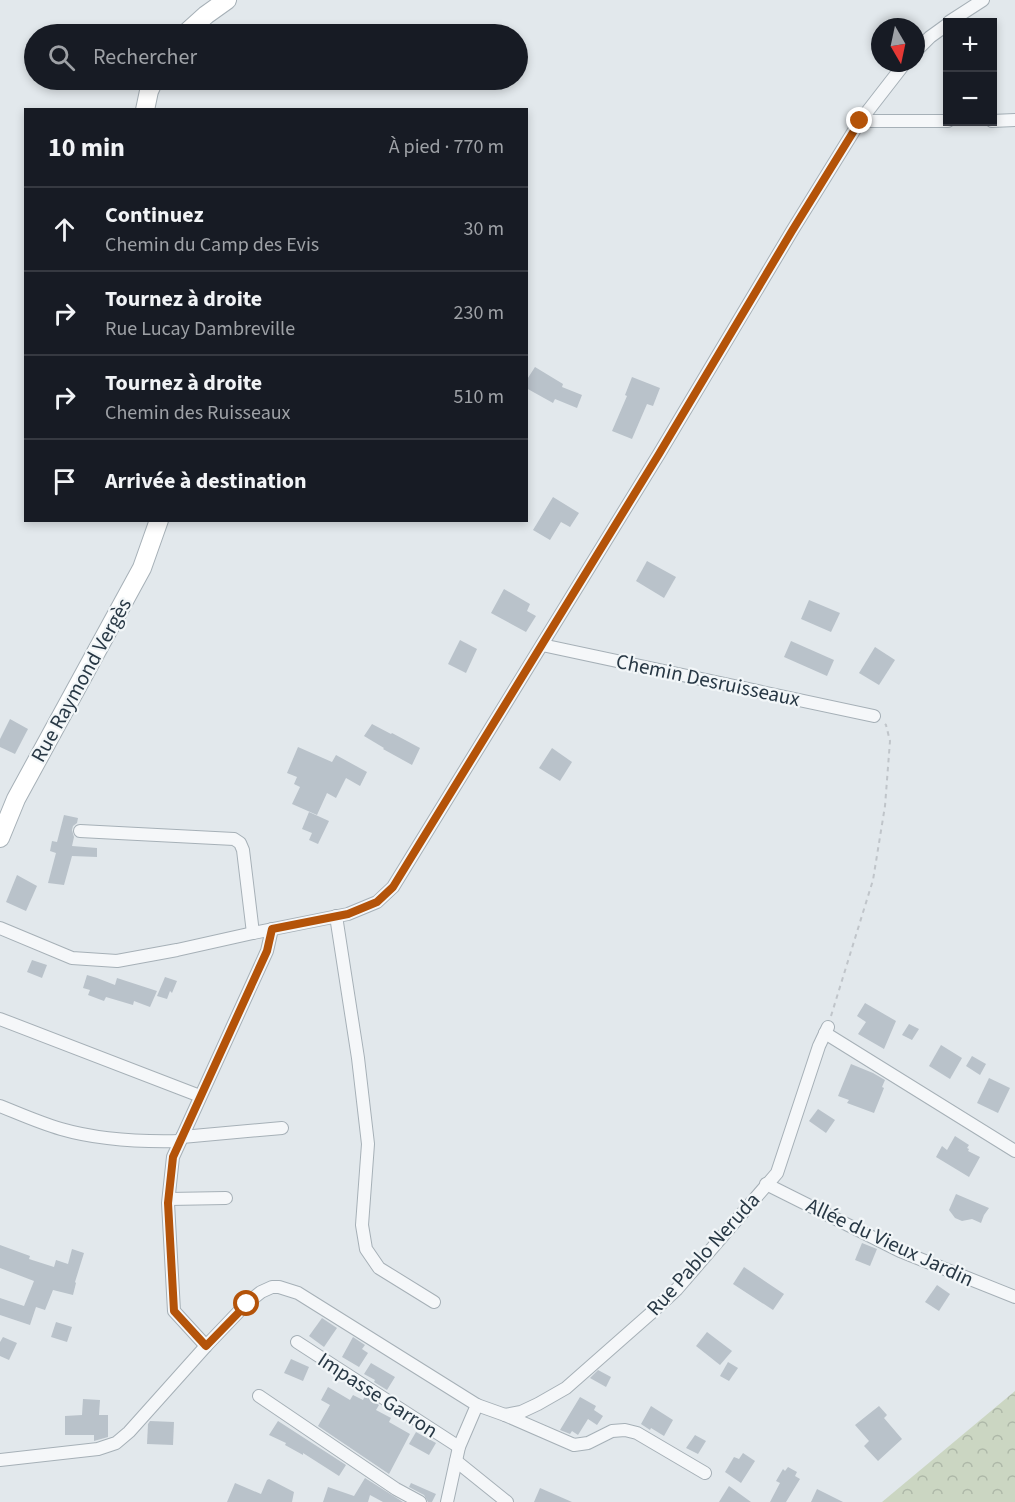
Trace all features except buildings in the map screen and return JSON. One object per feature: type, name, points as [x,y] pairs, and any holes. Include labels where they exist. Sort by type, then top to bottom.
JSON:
[{"type":"main road","points":[[196,24],[227,0]]},
{"type":"main road","points":[[145,108],[149,90]]},
{"type":"main road","name":"Rue Raymond Vergès","points":[[0,838],[16,798],[142,568],[158,522]]},
{"type":"street","points":[[955,18],[982,0]]},
{"type":"street","points":[[925,42],[943,27]]},
{"type":"street","points":[[0,928],[72,958],[117,961],[348,914],[377,902],[393,887],[860,121],[898,72]]},
{"type":"street","points":[[997,120],[1015,120]]},
{"type":"street","points":[[860,121],[943,121]]},
{"type":"street","name":"Chemin Desruisseaux","points":[[542,645],[873,716]]},
{"type":"street","points":[[80,831],[234,839],[240,843],[243,850],[253,933]]},
{"type":"street","points":[[336,916],[358,1058],[368,1144],[362,1225],[366,1249],[379,1268],[434,1302]]},
{"type":"street","points":[[206,1346],[174,1311],[169,1229],[173,1157],[267,951],[272,929]]},
{"type":"street","points":[[0,1019],[200,1096]]},
{"type":"street","points":[[827,1030],[1015,1151]]},
{"type":"street","name":"Rue Pablo Neruda","points":[[506,1415],[521,1412],[566,1388],[650,1314],[677,1289],[777,1173],[819,1046],[827,1030]]},
{"type":"street","points":[[0,1106],[61,1129],[105,1138],[150,1142],[282,1128]]},
{"type":"street","name":"Allée du Vieux Jardin","points":[[766,1184],[900,1251],[1015,1297]]},
{"type":"street","points":[[169,1199],[226,1198]]},
{"type":"street","points":[[0,1474],[2,1460],[98,1449],[116,1443],[129,1432],[247,1304],[267,1288],[279,1287],[298,1293],[477,1405],[506,1415],[574,1445],[588,1443],[612,1431],[625,1430],[637,1433],[705,1473]]},
{"type":"street","name":"Impasse Garron","points":[[297,1342],[459,1447]]},
{"type":"street","points":[[259,1396],[396,1489],[420,1502]]},
{"type":"street","points":[[447,1502],[459,1447],[477,1405]]},
{"type":"street","points":[[456,1461],[507,1502]]},
{"type":"path","points":[[827,1030],[873,880],[885,806],[890,741],[886,725],[873,716]]},
{"type":"green space","points":[[1015,1391],[1015,1502],[882,1502]]},
{"type":"route","points":[[247,1304],[206,1346],[174,1311],[168,1203],[173,1157],[267,951],[272,929],[348,914],[377,902],[393,887],[860,121]]}]
